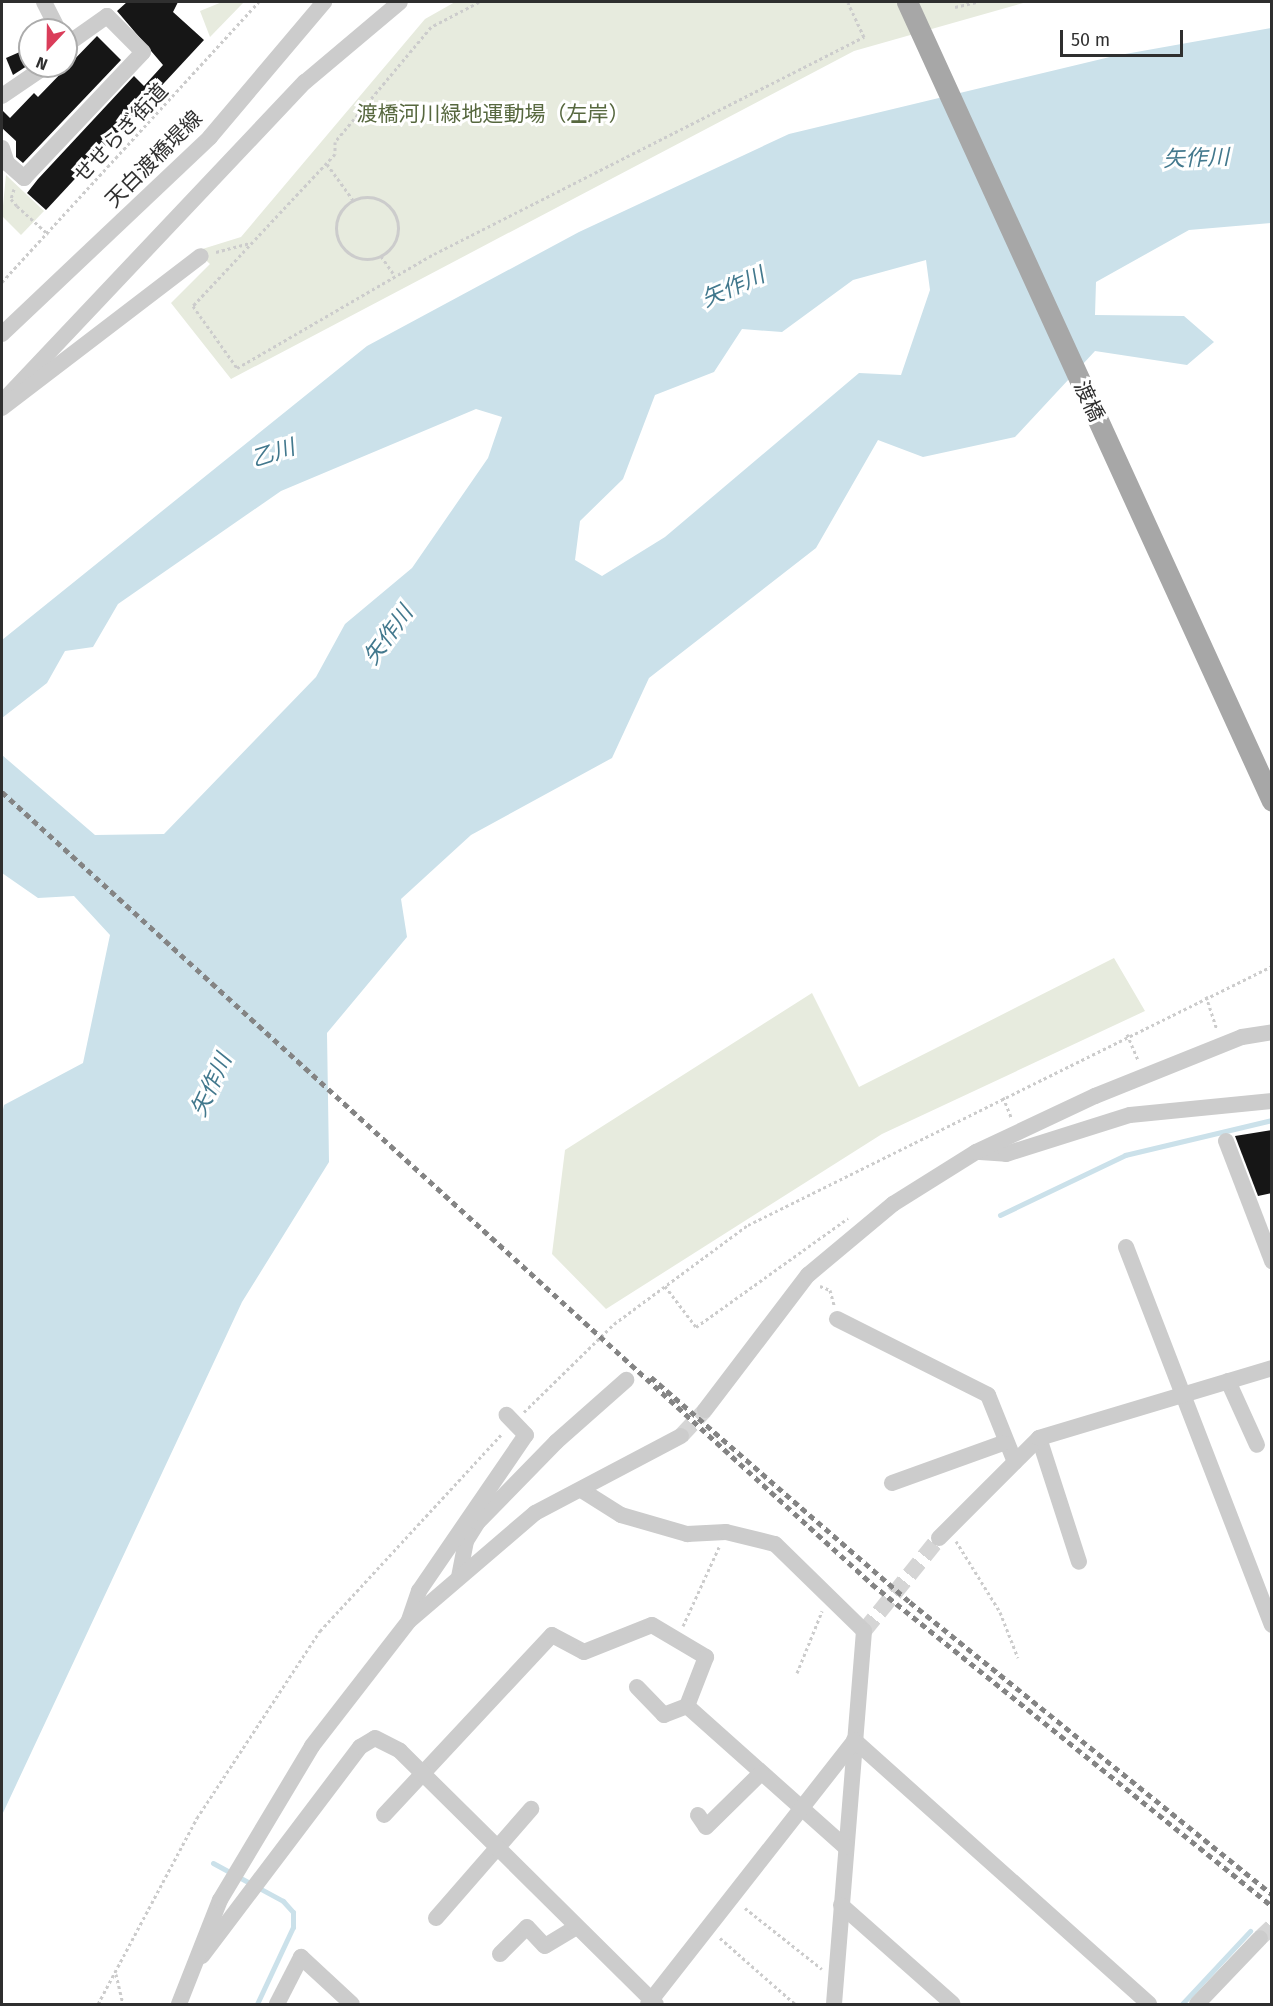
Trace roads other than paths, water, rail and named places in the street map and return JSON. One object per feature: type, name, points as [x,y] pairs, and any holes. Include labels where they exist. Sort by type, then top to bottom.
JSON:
[{"type":"main road","name":"渡橋","points":[[907,2],[1272,801]]},
{"type":"street","points":[[44,2],[52,18]]},
{"type":"street","name":"天白渡橋堤線","points":[[2,334],[210,137],[324,2]]},
{"type":"street","points":[[2,402],[305,82],[400,2]]},
{"type":"street","points":[[2,148],[7,163],[24,178],[143,52],[107,16],[78,37]]},
{"type":"street","points":[[2,96],[28,78]]},
{"type":"street","points":[[2,408],[14,404],[201,256]]},
{"type":"street","points":[[705,1410],[804,1281],[893,1204],[976,1152],[1018,1132],[1222,1045],[1272,1032]]},
{"type":"street","points":[[976,1152],[1006,1154],[1152,1111],[1272,1101]]},
{"type":"street","points":[[1226,1141],[1272,1261]]},
{"type":"street","points":[[1126,1247],[1181,1395],[1272,1625]]},
{"type":"street","points":[[837,1319],[988,1395],[1003,1443],[1015,1462]]},
{"type":"street","points":[[944,1534],[1039,1438],[1272,1368]]},
{"type":"street","points":[[459,1576],[466,1541],[478,1522],[556,1442],[626,1380]]},
{"type":"street","points":[[1228,1382],[1257,1445]]},
{"type":"street","points":[[409,1621],[419,1591],[526,1435],[507,1415]]},
{"type":"street","points":[[179,2004],[220,1900],[312,1746],[409,1621],[535,1513],[583,1491],[681,1436]]},
{"type":"street","points":[[1039,1438],[1079,1562]]},
{"type":"street","points":[[892,1483],[1003,1443]]},
{"type":"street","points":[[583,1491],[621,1515],[687,1534],[726,1532],[775,1544],[864,1631],[834,2004]]},
{"type":"street","points":[[384,1815],[424,1775],[552,1635],[584,1652],[652,1625],[706,1657],[687,1706],[664,1715],[637,1687]]},
{"type":"street","points":[[687,1706],[845,1846]]},
{"type":"street","points":[[194,1966],[360,1747],[375,1737],[424,1775],[652,2003],[854,1740]]},
{"type":"street","points":[[854,1740],[1149,2004]]},
{"type":"street","points":[[698,1815],[706,1827],[761,1773]]},
{"type":"street","points":[[436,1918],[496,1846],[531,1809]]},
{"type":"street","points":[[841,1905],[953,2004]]},
{"type":"street","points":[[500,1954],[527,1927],[545,1946],[577,1926]]},
{"type":"street","points":[[1197,2004],[1260,1938]]},
{"type":"street","points":[[277,2004],[301,1957],[352,2004]]},
{"type":"water","points":[[1271,28],[1271,223],[1189,230],[1096,282],[1095,315],[1184,316],[1214,342],[1187,365],[1095,351],[1015,437],[923,457],[878,440],[816,548],[649,678],[612,758],[471,835],[401,899],[407,937],[327,1033],[329,1162],[242,1302],[2,1815],[2,1114],[4,1105],[83,1063],[110,935],[74,896],[38,898],[2,873],[2,755],[95,835],[164,834],[316,677],[345,624],[412,568],[488,458],[502,417],[476,409],[281,491],[118,604],[93,647],[65,651],[47,683],[2,718],[2,640],[367,346],[579,232],[789,134],[1114,56]],"holes":[[[926,260],[930,290],[901,375],[859,373],[665,537],[602,576],[575,560],[580,521],[623,479],[655,395],[714,372],[742,329],[782,332],[853,280]]]},
{"type":"waterway","points":[[1000,1215],[1125,1155],[1272,1120]]},
{"type":"waterway","points":[[213,1863],[283,1901],[293,1912],[293,1927],[257,2004]]},
{"type":"waterway","points":[[1182,2004],[1250,1931]]},
{"type":"tunnel","points":[[681,1436],[705,1410]]},
{"type":"tunnel","points":[[864,1631],[939,1538]]},
{"type":"tunnel","points":[[1260,1938],[1272,1927]]},
{"type":"railway","points":[[2,792],[872,1584],[1272,1906]]},
{"type":"railway","points":[[651,1377],[910,1602],[1272,1894]]},
{"type":"park label","name":"渡橋河川緑地運動場（左岸）","points":[[493,114]]},
{"type":"water label","name":"矢作川","points":[[1196,158]]},
{"type":"water label","name":"矢作川","points":[[733,287]]},
{"type":"water label","name":"乙川","points":[[273,453]]},
{"type":"water label","name":"矢作川","points":[[388,635]]},
{"type":"water label","name":"矢作川","points":[[211,1085]]}]
